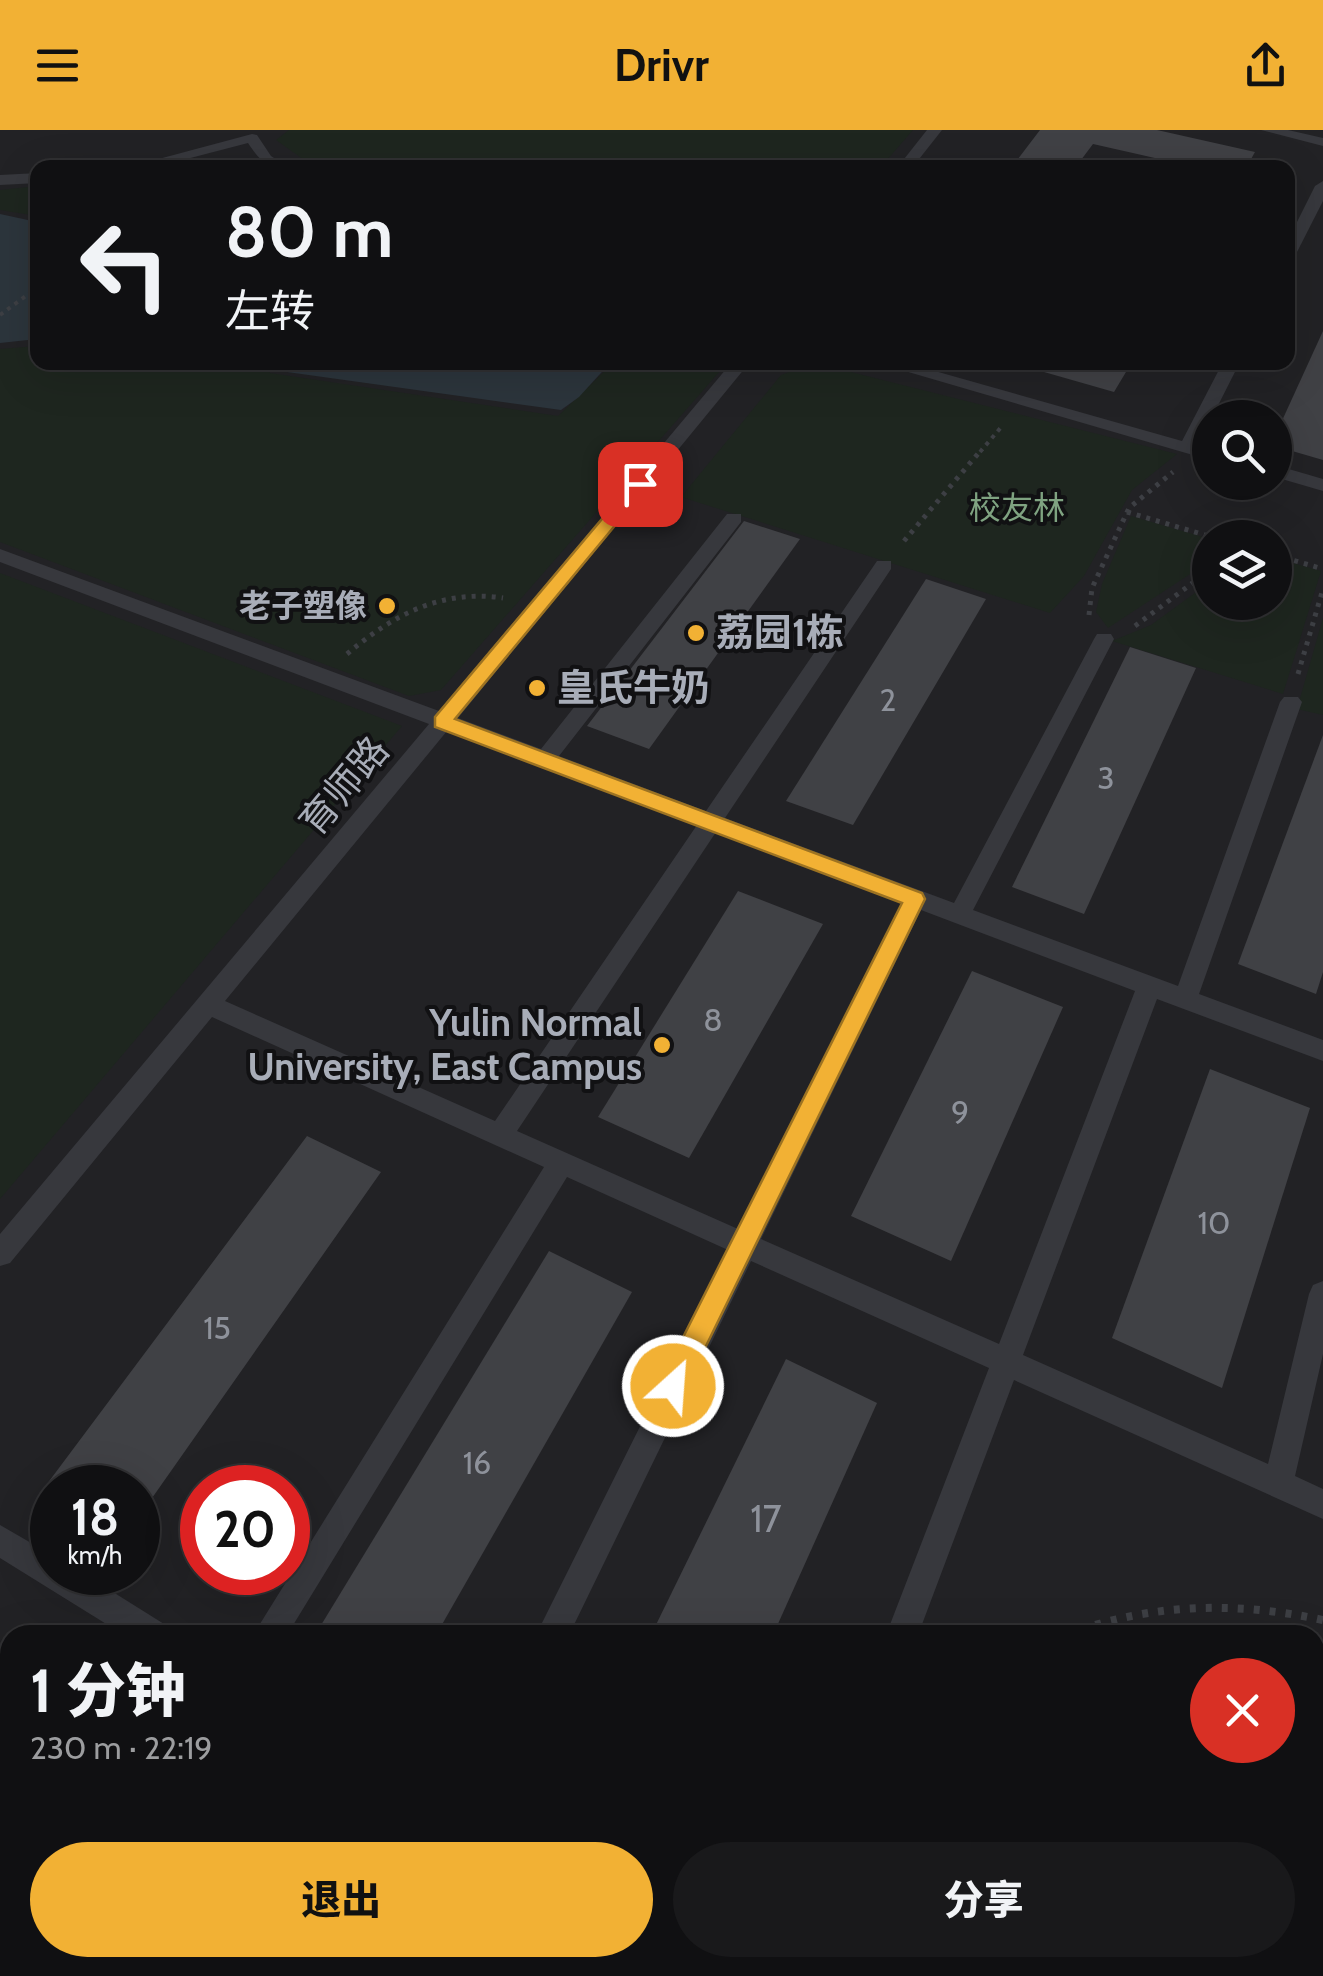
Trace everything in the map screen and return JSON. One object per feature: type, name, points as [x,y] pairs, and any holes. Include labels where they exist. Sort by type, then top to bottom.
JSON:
[{"type":"lane","points":[[911,160],[935,130]]},
{"type":"lane","points":[[1268,130],[1323,142]]},
{"type":"lane","points":[[241,153],[256,134]]},
{"type":"lane","points":[[161,160],[256,134]]},
{"type":"lane","points":[[256,134],[268,160]]},
{"type":"lane","points":[[0,180],[30,178]]},
{"type":"lane","points":[[1295,240],[1323,186]]},
{"type":"lane","name":"育师路","points":[[0,1254],[735,370]]},
{"type":"lane","points":[[910,370],[1192,448]]},
{"type":"lane","points":[[1217,400],[1229,370]]},
{"type":"lane","points":[[1292,477],[1323,485]]},
{"type":"lane","points":[[544,760],[734,518]]},
{"type":"lane","points":[[0,555],[1323,1052]]},
{"type":"lane","points":[[500,1134],[884,565]]},
{"type":"lane","points":[[958,915],[1104,640]]},
{"type":"lane","points":[[1185,1000],[1291,702]]},
{"type":"lane","points":[[557,1625],[915,899]]},
{"type":"lane","points":[[906,1625],[1149,987]]},
{"type":"lane","points":[[208,1004],[1323,1504]]},
{"type":"lane","points":[[275,1625],[561,1162]]},
{"type":"lane","points":[[1278,1484],[1323,1294]]},
{"type":"lane","points":[[2,1545],[136,1625]]},
{"type":"path","points":[[0,315],[30,294]]},
{"type":"path","points":[[884,565],[1023,402]]},
{"type":"path","points":[[1192,455],[1127,512],[1092,588],[1090,616],[1104,640],[1136,626],[1192,584]]},
{"type":"path","points":[[1127,512],[1192,531]]},
{"type":"path","points":[[1292,560],[1323,569]]},
{"type":"path","points":[[1291,702],[1323,588]]},
{"type":"path","points":[[322,677],[372,633],[426,602],[469,594],[538,607]]},
{"type":"path","points":[[1093,1625],[1129,1612],[1222,1603],[1323,1620]]},
{"type":"shaded area","name":"Yulin Normal University, East Campus","points":[[0,130],[1323,130],[1323,1625],[0,1625]]},
{"type":"shaded area","points":[[0,214],[30,220],[30,340],[0,343]]},
{"type":"shaded area","points":[[286,370],[604,370],[561,410]]},
{"type":"green space","points":[[289,130],[913,130],[887,160],[304,160],[276,140]]},
{"type":"green space","points":[[30,187],[30,215],[0,210],[0,190]]},
{"type":"green space","points":[[30,347],[30,370],[269,370],[558,416],[606,370],[721,370],[441,690],[409,696],[0,542],[0,349]]},
{"type":"green space","name":"校友林","points":[[794,370],[843,370],[1177,454],[1132,490],[1084,576],[1050,613],[681,497],[781,375]]},
{"type":"green space","points":[[1131,516],[1192,534],[1192,573],[1108,628],[1096,612],[1102,584]]},
{"type":"green space","points":[[1292,563],[1321,571],[1283,694],[1112,641],[1151,625],[1192,595],[1192,620],[1292,620]]},
{"type":"green space","points":[[0,573],[402,726],[0,1199]]},
{"type":"green space","points":[[1323,618],[1323,715],[1297,709]]},
{"type":"building","points":[[1040,130],[1157,130],[1255,152],[1250,160],[1164,160],[1093,144],[1081,160],[1017,160]]},
{"type":"building","points":[[1323,331],[1323,460],[1292,451],[1291,400]]},
{"type":"building","points":[[1045,370],[1127,370],[1114,392]]},
{"type":"building","name":"荔园1栋","points":[[744,521],[800,539],[649,749],[587,726]]},
{"type":"building","points":[[926,579],[986,599],[853,825],[786,801]]},
{"type":"building","points":[[1130,647],[1196,668],[1084,914],[1012,887]]},
{"type":"building","points":[[1323,735],[1323,972],[1316,994],[1238,964]]},
{"type":"building","points":[[738,891],[823,924],[689,1158],[598,1117]]},
{"type":"building","points":[[972,971],[1063,1007],[951,1261],[851,1216]]},
{"type":"building","points":[[1210,1069],[1310,1108],[1222,1388],[1112,1338]]},
{"type":"building","points":[[307,1136],[381,1172],[160,1487],[160,1465],[61,1465]]},
{"type":"building","points":[[549,1251],[632,1292],[442,1625],[321,1625]]},
{"type":"building","points":[[786,1359],[877,1403],[777,1625],[656,1625]]},
{"type":"place","name":"老子塑像","points":[[387,606]]},
{"type":"place","name":"荔园1栋","points":[[696,633]]},
{"type":"place","name":"皇氏牛奶","points":[[537,688]]},
{"type":"place","name":"Yulin Normal University, East Campus","points":[[662,1045]]},
{"type":"route","points":[[640,484],[442,722],[915,899],[673,1386]]}]
